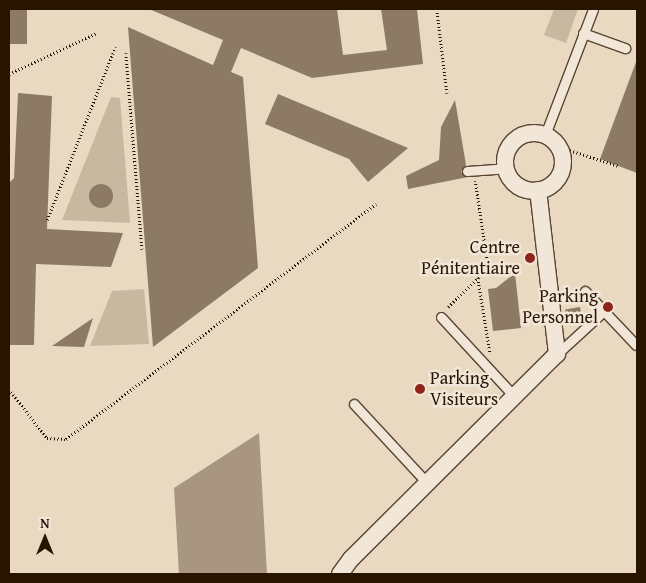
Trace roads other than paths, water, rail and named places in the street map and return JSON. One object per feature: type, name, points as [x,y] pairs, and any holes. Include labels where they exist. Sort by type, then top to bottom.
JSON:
[{"type":"street","points":[[531,133],[545,135],[560,148],[561,173],[556,181],[538,190],[521,188],[506,168],[508,150],[513,142],[531,133]]},
{"type":"street","points":[[340,574],[557,354],[538,190]]},
{"type":"lane","points":[[545,135],[592,9]]},
{"type":"lane","points":[[584,33],[625,48]]},
{"type":"lane","points":[[467,171],[506,168]]},
{"type":"lane","points":[[585,291],[636,344]]},
{"type":"lane","points":[[557,354],[604,311]]},
{"type":"lane","points":[[441,316],[514,396]]},
{"type":"lane","points":[[354,404],[428,484]]},
{"type":"place","name":"Centre Pénitentiaire","points":[[530,258]]},
{"type":"place","name":"Parking Personnel","points":[[608,307]]},
{"type":"place","name":"Parking Visiteurs","points":[[420,389]]}]
